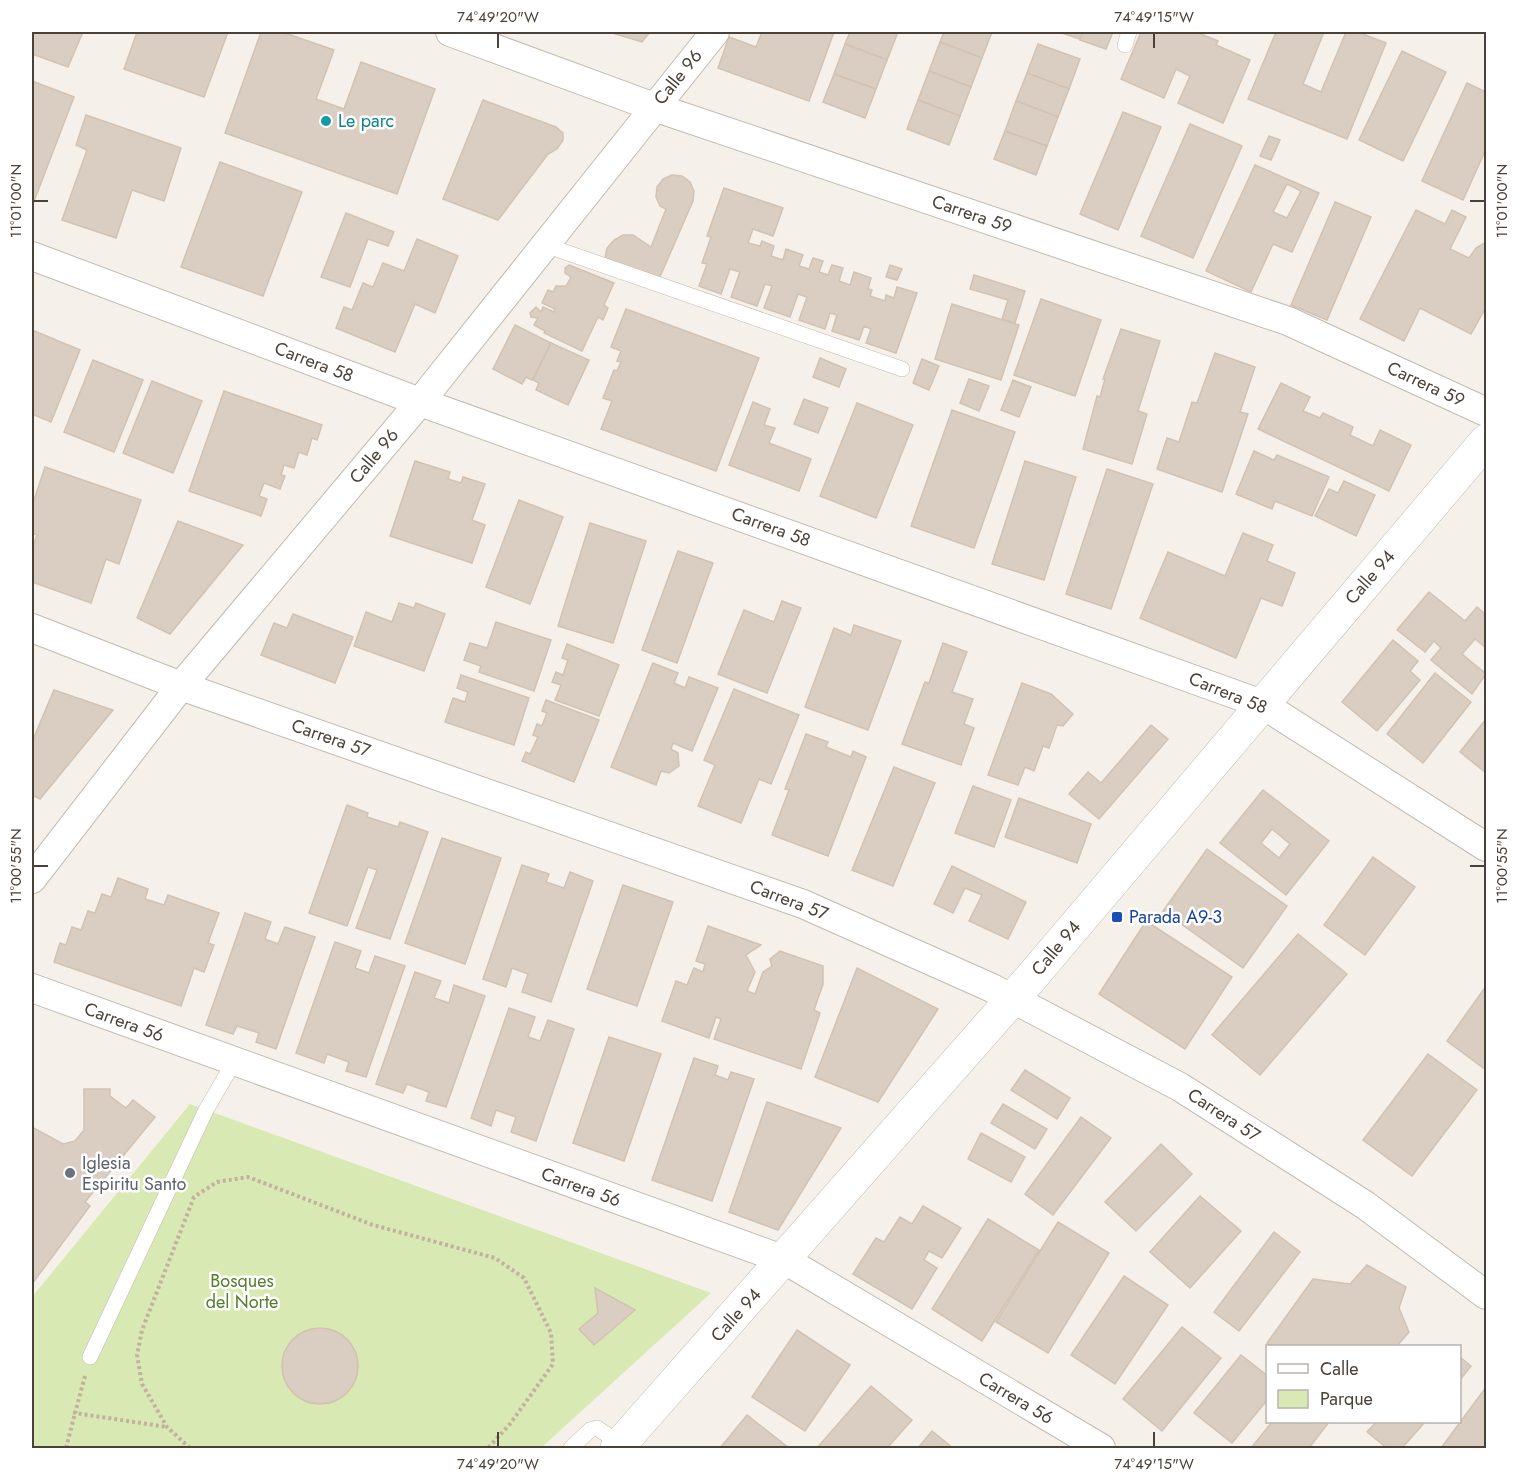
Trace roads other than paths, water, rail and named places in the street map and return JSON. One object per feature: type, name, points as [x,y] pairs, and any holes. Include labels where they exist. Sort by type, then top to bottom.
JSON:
[{"type":"street","name":"Carrera 59","points":[[450,32],[654,107],[1288,321],[1486,412]]},
{"type":"street","name":"Calle 96","points":[[32,879],[181,686],[420,402],[715,32]]},
{"type":"street","name":"Carrera 58","points":[[32,256],[420,402],[1262,704],[1486,847]]},
{"type":"street","name":"Calle 94","points":[[619,1446],[785,1260],[1013,997],[1486,441]]},
{"type":"street","name":"Carrera 57","points":[[32,628],[181,686],[803,904],[1013,997],[1180,1087],[1365,1205],[1486,1295]]},
{"type":"street","name":"Carrera 56","points":[[32,988],[785,1260],[1101,1449]]},
{"type":"lane","points":[[545,244],[902,369]]},
{"type":"lane","points":[[90,1357],[206,1110],[234,1062]]},
{"type":"lane","points":[[571,1449],[590,1430],[597,1428],[619,1446]]},
{"type":"place","name":"Le parc","points":[[326,121]]},
{"type":"place","name":"Parada A9-3","points":[[1117,917]]},
{"type":"place","name":"Iglesia Espiritu Santo","points":[[70,1173]]},
{"type":"park label","name":"Bosques del Norte","points":[[242,1291]]}]
